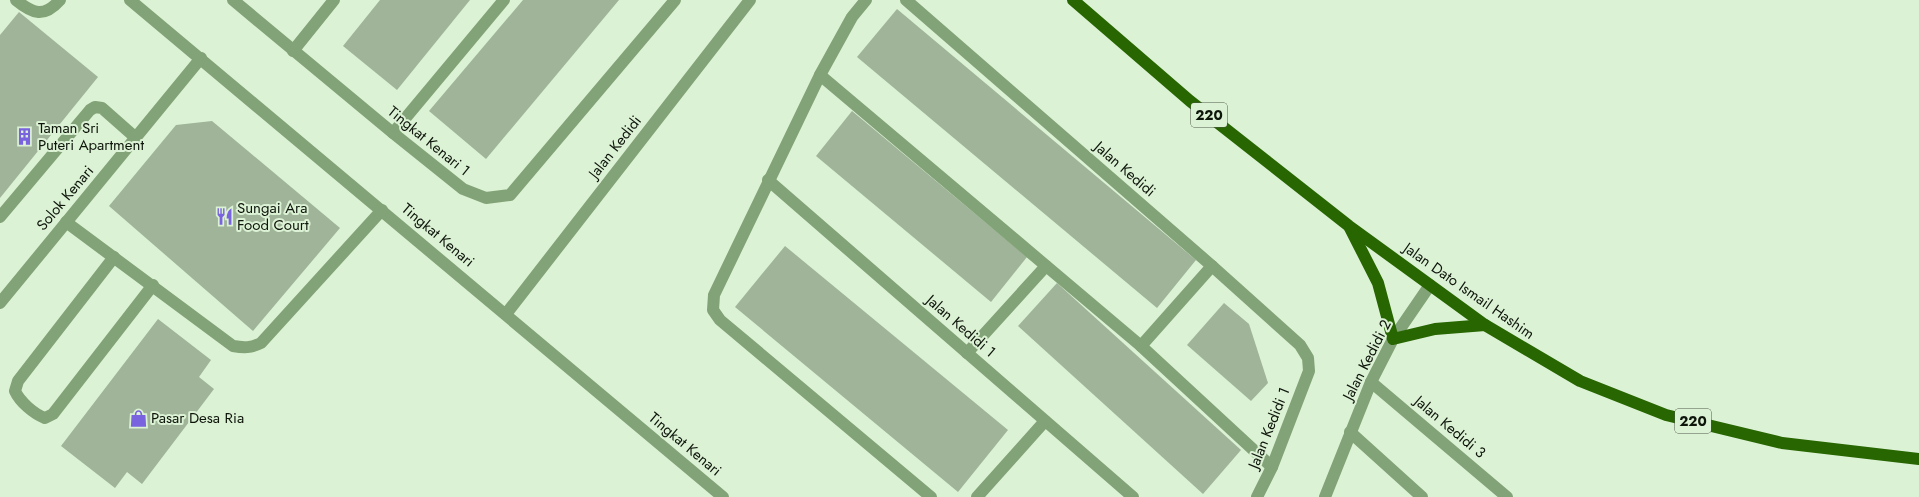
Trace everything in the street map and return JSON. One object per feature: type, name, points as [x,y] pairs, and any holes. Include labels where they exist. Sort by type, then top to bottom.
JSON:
[{"type":"main road","name":"Jalan Dato Ismail Hashim","points":[[1073,0],[1190,101],[1349,226],[1485,325],[1580,381],[1666,415],[1782,443],[1919,459]]},
{"type":"main road","points":[[1349,226],[1378,283],[1393,339],[1435,329],[1485,325]]},
{"type":"street","points":[[16,0],[32,11],[40,12],[53,8],[60,0]]},
{"type":"street","name":"Tingkat Kenari","points":[[130,0],[506,314],[722,497]]},
{"type":"street","name":"Tingkat Kenari 1","points":[[233,0],[462,189],[486,198],[510,195],[675,0]]},
{"type":"street","points":[[293,51],[334,0]]},
{"type":"street","points":[[393,133],[504,0]]},
{"type":"street","name":"Jalan Kedidi","points":[[506,314],[750,0]]},
{"type":"street","points":[[866,0],[852,17],[820,75],[768,180],[714,295],[713,310],[720,320],[930,497]]},
{"type":"street","name":"Jalan Kedidi","points":[[906,0],[1212,266],[1300,345],[1308,358],[1309,371]]},
{"type":"street","name":"Solok Kenari","points":[[1,299],[201,58]]},
{"type":"street","points":[[820,75],[1141,346],[1272,467]]},
{"type":"street","points":[[0,217],[90,110],[95,107],[102,108],[136,138]]},
{"type":"street","name":"Jalan Kedidi 1","points":[[768,180],[1133,497]]},
{"type":"street","points":[[66,222],[153,285],[233,346],[243,348],[254,347],[262,343],[382,210]]},
{"type":"street","points":[[114,257],[18,382],[16,391],[18,397],[38,415],[45,418],[52,414],[153,285]]},
{"type":"street","points":[[967,352],[1046,266]]},
{"type":"street","points":[[1141,346],[1212,266]]},
{"type":"street","name":"Jalan Kedidi 2","points":[[1325,497],[1350,432],[1393,339],[1430,285]]},
{"type":"street","name":"Jalan Kedidi 1","points":[[1257,497],[1272,467],[1309,371]]},
{"type":"street","name":"Jalan Kedidi 3","points":[[1372,382],[1507,497]]},
{"type":"street","points":[[977,497],[1045,421]]},
{"type":"street","points":[[1350,432],[1422,497]]},
{"type":"building","points":[[380,0],[470,0],[397,90],[343,46]]},
{"type":"building","points":[[523,0],[619,0],[486,159],[429,111]]},
{"type":"building","points":[[897,9],[1196,260],[1157,308],[857,57]]},
{"type":"building","name":"Taman Sri Puteri Apartment","points":[[19,12],[98,77],[0,198],[0,35]]},
{"type":"building","points":[[852,111],[1027,257],[991,302],[816,156]]},
{"type":"building","name":"Sungai Ara Food Court","points":[[212,121],[340,228],[253,331],[109,206],[176,125]]},
{"type":"building","points":[[785,246],[1008,430],[958,492],[735,307]]},
{"type":"building","points":[[1057,283],[1241,450],[1203,494],[1018,326]]},
{"type":"building","points":[[1224,303],[1249,324],[1268,383],[1251,401],[1187,345]]},
{"type":"building","name":"Pasar Desa Ria","points":[[158,319],[211,360],[199,377],[214,389],[142,484],[127,472],[115,488],[61,446]]},
{"type":"place","name":"Taman Sri Puteri Apartment","points":[[25,137]]},
{"type":"place","name":"Sungai Ara Food Court","points":[[224,217]]},
{"type":"place","name":"Pasar Desa Ria","points":[[138,418]]}]
